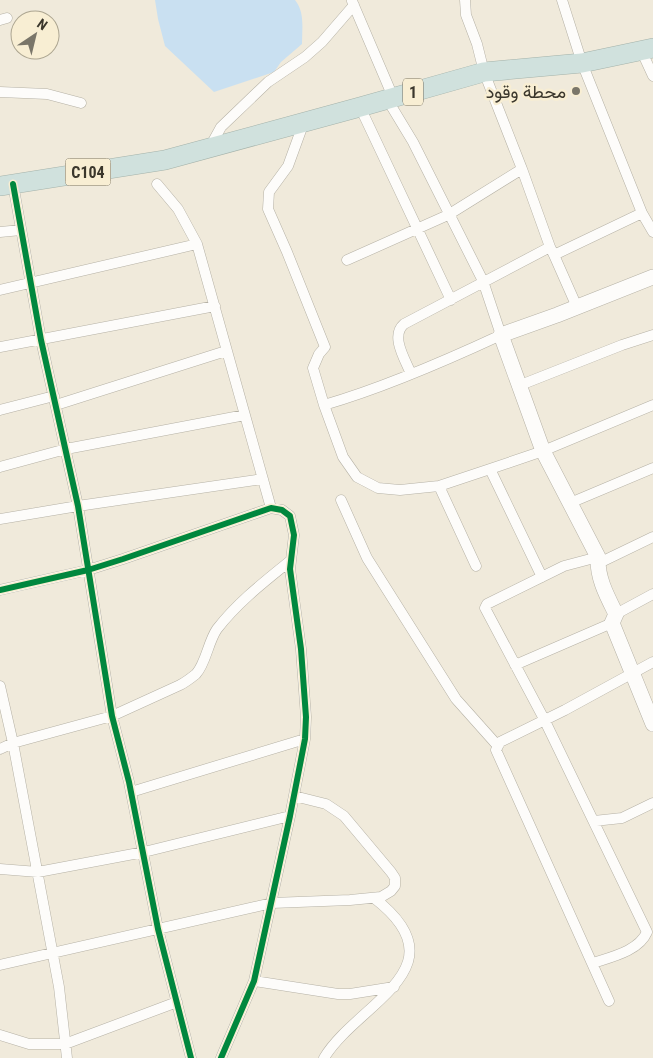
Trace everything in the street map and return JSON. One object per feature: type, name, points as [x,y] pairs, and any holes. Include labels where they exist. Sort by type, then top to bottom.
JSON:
[{"type":"highway","name":"1","points":[[176,157],[484,72],[582,63],[647,49]]},
{"type":"highway","name":"C104","points":[[7,185],[176,157]]},
{"type":"street","points":[[562,0],[582,63],[642,213],[653,232]]},
{"type":"street","points":[[464,1],[484,72],[552,251],[577,308]]},
{"type":"street","points":[[353,3],[390,98],[483,281],[518,386],[543,451],[597,560],[604,591],[631,673],[651,715]]},
{"type":"street","points":[[210,148],[221,127],[268,82],[305,57],[322,42],[353,3]]},
{"type":"street","points":[[647,49],[653,76]]},
{"type":"street","points":[[0,92],[47,94],[81,103]]},
{"type":"street","points":[[360,107],[450,300]]},
{"type":"street","points":[[304,122],[288,166],[270,192],[268,209],[325,347],[319,354],[313,368],[343,457],[357,477],[378,488],[400,490],[439,486],[543,451],[653,405]]},
{"type":"street","points":[[347,260],[448,215],[522,170]]},
{"type":"street","points":[[157,184],[178,209],[197,244],[271,508]]},
{"type":"street","points":[[7,185],[21,230],[41,340],[78,506],[112,716],[131,792],[158,928],[191,1058]]},
{"type":"street","points":[[411,374],[399,344],[398,332],[400,327],[483,281],[642,213]]},
{"type":"street","points":[[0,232],[21,230]]},
{"type":"street","points":[[0,290],[197,244]]},
{"type":"street","points":[[324,405],[358,396],[461,354],[501,335],[577,308],[653,277]]},
{"type":"street","points":[[0,347],[215,306]]},
{"type":"street","points":[[518,386],[622,345],[653,335]]},
{"type":"street","points":[[0,410],[55,401],[226,351]]},
{"type":"street","points":[[0,467],[66,449],[245,415]]},
{"type":"street","points":[[570,503],[653,468]]},
{"type":"street","points":[[490,469],[542,577]]},
{"type":"street","points":[[0,519],[263,479]]},
{"type":"street","points":[[439,486],[476,566]]},
{"type":"street","points":[[341,500],[367,558],[456,699],[497,745]]},
{"type":"street","points":[[0,590],[88,570],[271,508],[286,512],[292,521],[294,535],[290,561],[291,582],[301,648],[306,717],[305,739],[272,903],[254,981],[221,1058]]},
{"type":"street","points":[[592,963],[620,954],[636,945],[644,940],[647,932],[544,719],[484,608],[486,604],[564,566],[597,560],[653,537]]},
{"type":"street","points":[[0,749],[13,743],[112,716],[180,685],[196,674],[216,631],[228,616],[257,587],[290,561]]},
{"type":"street","points":[[515,665],[614,619],[653,594]]},
{"type":"street","points":[[610,1001],[496,750],[500,742],[533,727],[544,719],[578,703],[653,662]]},
{"type":"street","points":[[0,686],[13,743],[59,987],[67,1058]]},
{"type":"street","points":[[131,792],[305,739]]},
{"type":"street","points":[[0,965],[272,903],[374,898],[386,895],[394,888],[396,881],[391,872],[344,816],[326,804],[294,796]]},
{"type":"street","points":[[594,821],[622,818],[653,803]]},
{"type":"street","points":[[0,869],[38,872],[144,852],[290,816]]},
{"type":"street","points":[[324,1058],[341,1037],[395,986],[410,959],[404,930],[398,920],[374,898]]},
{"type":"street","points":[[254,981],[338,994],[350,994],[395,986]]},
{"type":"street","points":[[0,1035],[29,1044],[65,1044],[177,1002]]},
{"type":"water","points":[[155,0],[295,0],[302,15],[302,44],[281,62],[274,72],[214,92],[165,46]]},
{"type":"cycle path","points":[[13,184],[41,340],[78,506],[112,716],[129,782],[158,929],[191,1058]]},
{"type":"cycle path","points":[[0,590],[88,570],[271,508],[282,510],[290,516],[294,535],[290,569],[301,649],[306,717],[305,739],[254,981],[221,1058]]},
{"type":"place","name":"محطة وقود","points":[[576,91]]}]
